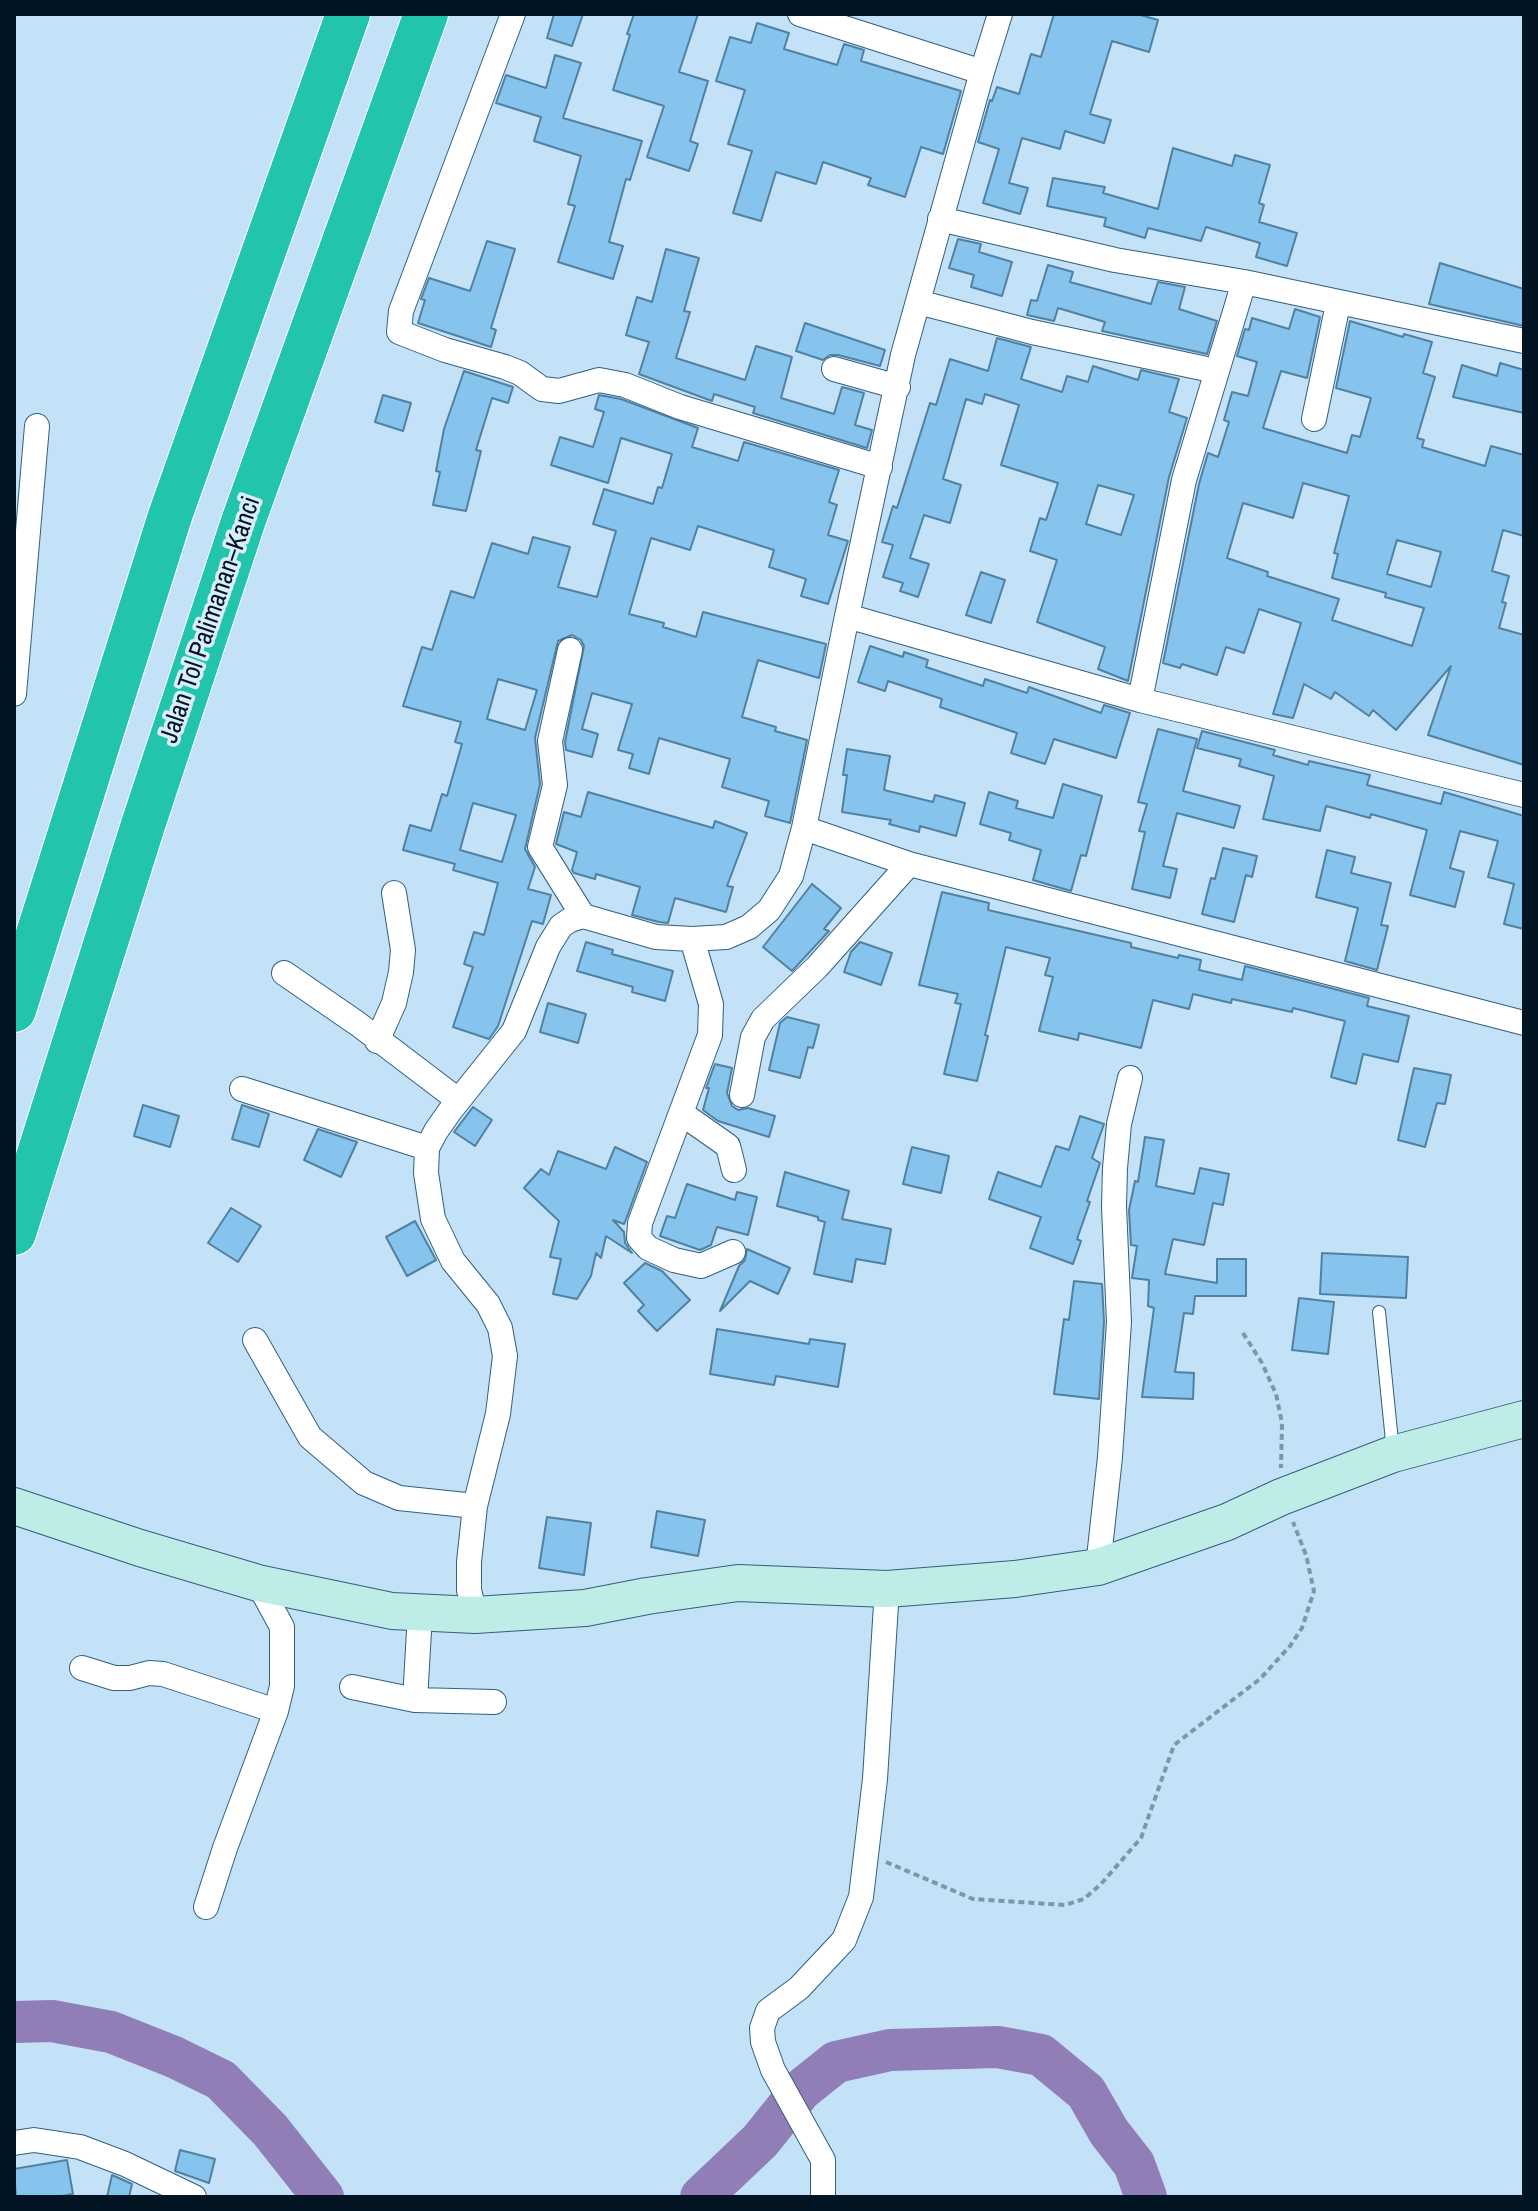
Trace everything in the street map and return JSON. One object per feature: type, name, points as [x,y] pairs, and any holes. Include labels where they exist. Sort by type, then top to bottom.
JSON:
[{"type":"highway","points":[[14,1010],[170,516],[348,14]]},
{"type":"highway","name":"Jalan Tol Palimanan–Kanci","points":[[14,1233],[243,522],[426,14]]},
{"type":"street","points":[[513,14],[401,311],[399,332],[445,350],[505,367],[520,373],[542,389],[559,391],[599,380],[625,385],[680,407],[880,467]]},
{"type":"street","points":[[800,14],[982,72]]},
{"type":"street","points":[[475,1615],[469,1590],[469,1562],[475,1506],[498,1414],[505,1356],[500,1328],[488,1304],[453,1261],[433,1219],[426,1173],[427,1148],[458,1100],[514,1031],[548,947],[561,926],[583,916],[656,937],[726,937],[749,927],[769,910],[791,876],[918,302],[1000,14]]},
{"type":"street","points":[[940,219],[1115,260],[1244,282],[1524,341]]},
{"type":"street","points":[[1140,700],[1184,480],[1244,282]]},
{"type":"street","points":[[918,302],[1032,332],[1216,371]]},
{"type":"street","points":[[1314,419],[1338,304]]},
{"type":"street","points":[[834,369],[898,387]]},
{"type":"street","points":[[14,694],[21,535],[37,426]]},
{"type":"street","points":[[847,616],[1140,700],[1524,795]]},
{"type":"street","points":[[570,650],[550,741],[556,776],[540,847],[583,916]]},
{"type":"street","points":[[804,828],[909,864],[1524,1023]]},
{"type":"street","points":[[742,1095],[753,1037],[763,1019],[817,967],[909,864]]},
{"type":"street","points":[[377,1041],[394,1003],[401,972],[403,950],[394,893]]},
{"type":"street","points":[[692,939],[711,1004],[710,1035],[640,1223],[639,1238],[648,1248],[674,1260],[701,1266],[733,1252]]},
{"type":"street","points":[[284,973],[458,1100]]},
{"type":"street","points":[[1098,1567],[1110,1457],[1119,1322],[1115,1168],[1119,1124],[1130,1078]]},
{"type":"street","points":[[242,1089],[427,1148]]},
{"type":"street","points":[[681,1113],[728,1146],[734,1170]]},
{"type":"street","points":[[255,1340],[310,1437],[364,1483],[399,1498],[475,1506]]},
{"type":"street","points":[[14,1506],[258,1583],[392,1611],[475,1615],[585,1608],[738,1583],[887,1589],[1015,1579],[1098,1567],[1227,1522],[1281,1497],[1393,1454],[1524,1419]]},
{"type":"street","points":[[206,1907],[276,1711],[283,1679],[282,1627],[258,1583]]},
{"type":"street","points":[[823,2197],[823,2160],[773,2070],[763,2042],[765,2017],[773,2007],[799,1988],[844,1940],[861,1897],[875,1779],[887,1589]]},
{"type":"street","points":[[415,1700],[420,1614]]},
{"type":"street","points":[[82,1668],[114,1678],[163,1674],[276,1711]]},
{"type":"street","points":[[352,1687],[415,1700],[494,1702]]},
{"type":"street","points":[[14,2143],[34,2140],[80,2147],[125,2164],[194,2197]]},
{"type":"lane","points":[[1379,1312],[1393,1454]]},
{"type":"path","points":[[865,1853],[973,1899],[1065,1905],[1084,1899],[1141,1838],[1174,1745],[1260,1679],[1290,1646],[1302,1628],[1314,1591],[1298,1531],[1281,1497],[1282,1423],[1276,1394],[1262,1363],[1243,1333]]},
{"type":"building","points":[[554,14],[583,14],[572,46],[547,38]]},
{"type":"building","points":[[634,14],[698,14],[679,72],[708,81],[690,141],[698,144],[689,171],[647,157],[664,106],[613,90]]},
{"type":"building","points":[[1054,14],[1137,14],[1158,20],[1149,52],[1112,41],[1090,114],[1111,120],[1104,143],[1065,131],[1060,149],[1022,138],[1009,183],[1028,188],[1020,214],[983,203],[999,149],[978,142],[997,87],[1019,94],[1031,54],[1041,57]]},
{"type":"building","points":[[757,23],[789,33],[784,49],[837,65],[844,44],[864,50],[861,61],[961,91],[943,154],[921,147],[905,197],[868,185],[871,178],[823,162],[816,184],[776,172],[761,221],[733,213],[752,151],[728,144],[745,90],[716,81],[730,37],[751,43]]},
{"type":"building","points":[[555,55],[581,63],[563,118],[642,141],[630,180],[626,179],[609,242],[623,246],[613,279],[558,262],[575,206],[568,204],[581,156],[534,141],[541,117],[496,103],[506,75],[546,88]]},
{"type":"building","points":[[1173,148],[1232,166],[1235,155],[1270,165],[1259,203],[1264,205],[1259,222],[1297,233],[1287,266],[1256,257],[1260,243],[1206,227],[1201,241],[1148,228],[1145,238],[1104,226],[1106,218],[1047,206],[1053,178],[1105,187],[1103,193],[1158,209]]},
{"type":"building","points":[[958,239],[981,244],[979,252],[1012,262],[1002,296],[971,287],[974,275],[949,268]]},
{"type":"building","points":[[487,241],[515,249],[491,328],[496,330],[491,347],[418,323],[425,300],[421,299],[429,278],[470,291]]},
{"type":"building","points":[[666,249],[699,258],[684,311],[690,312],[676,358],[745,380],[756,346],[792,357],[781,398],[834,414],[842,387],[864,393],[855,425],[872,430],[867,448],[753,413],[755,407],[714,394],[712,401],[639,374],[649,342],[626,335],[637,297],[652,302]]},
{"type":"building","points":[[1440,263],[1524,289],[1524,326],[1429,304]]},
{"type":"building","points":[[1048,265],[1073,272],[1070,282],[1151,304],[1158,282],[1185,287],[1179,309],[1217,321],[1207,354],[1102,331],[1105,322],[1058,308],[1054,321],[1027,315],[1031,300],[1037,301]]},
{"type":"building","points":[[1295,309],[1320,317],[1307,378],[1281,371],[1263,428],[1347,453],[1352,435],[1360,437],[1371,398],[1336,388],[1350,321],[1432,342],[1423,373],[1435,377],[1417,438],[1424,440],[1422,447],[1485,466],[1491,446],[1524,455],[1524,536],[1503,530],[1492,571],[1509,576],[1499,628],[1524,635],[1524,765],[1428,735],[1451,666],[1396,730],[1373,710],[1369,716],[1335,692],[1331,699],[1304,684],[1293,718],[1273,714],[1301,623],[1259,609],[1244,653],[1226,647],[1217,675],[1182,664],[1180,668],[1163,663],[1208,453],[1218,457],[1229,422],[1224,420],[1232,392],[1248,396],[1257,362],[1237,356],[1245,329],[1249,330],[1252,318],[1289,329]],"holes":[[[1303,483],[1349,496],[1334,553],[1338,554],[1332,578],[1386,593],[1385,597],[1424,608],[1412,646],[1332,620],[1339,599],[1267,576],[1268,572],[1227,558],[1243,503],[1293,518]],[[1397,540],[1441,552],[1431,587],[1387,574]]]},
{"type":"building","points":[[805,323],[885,350],[880,366],[838,355],[830,355],[823,360],[796,351]]},
{"type":"building","points":[[997,338],[1031,347],[1021,379],[1062,392],[1067,376],[1088,382],[1093,366],[1138,380],[1141,370],[1179,379],[1169,412],[1187,418],[1169,477],[1128,681],[1098,669],[1105,647],[1037,622],[1057,560],[1030,551],[1040,518],[1046,520],[1058,483],[1001,465],[1019,405],[985,394],[982,404],[966,399],[943,479],[961,485],[950,523],[924,515],[910,558],[929,564],[918,597],[900,591],[903,583],[883,577],[893,545],[882,542],[893,506],[897,508],[930,403],[936,405],[950,359],[988,371]],"holes":[[[1098,485],[1134,495],[1121,535],[1086,524]]]},
{"type":"building","points":[[1500,363],[1524,370],[1524,413],[1453,397],[1462,365],[1497,376]]},
{"type":"building","points":[[464,371],[513,387],[508,403],[492,398],[476,450],[481,451],[466,511],[433,505],[444,429]]},
{"type":"building","points":[[383,395],[411,403],[403,431],[375,422]]},
{"type":"building","points":[[599,395],[621,399],[698,428],[692,447],[738,461],[744,442],[839,470],[829,502],[837,505],[828,535],[848,541],[828,604],[801,596],[806,579],[769,567],[774,550],[698,526],[690,550],[651,538],[629,614],[664,623],[663,627],[696,637],[703,612],[826,644],[819,678],[758,660],[742,717],[807,740],[790,823],[765,816],[769,801],[722,787],[730,759],[659,738],[649,774],[629,768],[633,754],[618,750],[632,704],[592,693],[582,729],[598,734],[592,757],[566,750],[584,646],[572,635],[558,641],[535,738],[540,784],[525,849],[535,867],[528,889],[551,895],[543,924],[532,921],[498,1026],[489,1039],[453,1027],[473,967],[464,964],[474,932],[484,935],[498,883],[453,870],[455,864],[403,850],[410,825],[431,831],[442,794],[447,796],[462,744],[455,742],[461,722],[403,706],[422,647],[432,650],[451,591],[474,598],[492,543],[528,554],[533,537],[570,547],[558,587],[597,597],[616,531],[593,524],[604,489],[653,504],[658,487],[662,488],[672,454],[621,438],[608,483],[551,465],[560,437],[593,447],[604,412],[595,409]],"holes":[[[498,679],[537,690],[525,730],[487,719]],[[473,803],[516,815],[502,862],[460,850]]]},
{"type":"building","points":[[981,572],[1005,580],[991,623],[966,615]]},
{"type":"building","points":[[870,646],[903,657],[904,652],[928,660],[926,667],[983,686],[985,679],[1027,693],[1029,687],[1101,713],[1104,705],[1130,713],[1116,758],[1054,739],[1045,764],[1011,753],[1017,733],[940,707],[942,699],[888,681],[885,691],[858,682]]},
{"type":"building","points":[[1158,729],[1197,739],[1183,791],[1240,806],[1234,828],[1177,813],[1163,866],[1177,869],[1170,898],[1132,889],[1145,832],[1139,831],[1147,804],[1138,802]]},
{"type":"building","points":[[1202,731],[1275,750],[1273,755],[1308,765],[1309,761],[1370,775],[1367,785],[1441,804],[1444,792],[1524,816],[1524,929],[1504,924],[1514,884],[1488,877],[1498,841],[1460,831],[1450,868],[1464,872],[1455,907],[1410,895],[1427,830],[1371,814],[1370,818],[1326,806],[1320,831],[1263,819],[1274,776],[1239,766],[1241,759],[1197,748]]},
{"type":"building","points":[[847,749],[890,756],[884,790],[933,802],[935,795],[965,803],[956,836],[920,826],[919,832],[889,824],[891,820],[842,812]]},
{"type":"building","points":[[1063,784],[1102,796],[1086,856],[1081,855],[1071,891],[1033,880],[1041,850],[1009,840],[1011,833],[980,824],[989,792],[1018,801],[1016,808],[1053,818]]},
{"type":"building","points":[[588,792],[713,828],[715,821],[747,833],[727,886],[733,887],[726,912],[675,898],[668,923],[659,922],[632,915],[640,887],[596,874],[595,879],[574,873],[572,870],[577,852],[556,844],[564,812],[581,817]]},
{"type":"building","points":[[1223,848],[1257,856],[1252,877],[1246,875],[1234,922],[1202,914]]},
{"type":"building","points":[[1327,850],[1355,857],[1351,873],[1391,883],[1381,925],[1388,926],[1377,970],[1345,961],[1358,908],[1316,897]]},
{"type":"building","points":[[812,884],[841,908],[824,929],[829,931],[792,971],[763,947]]},
{"type":"building","points":[[942,892],[989,903],[988,910],[1131,943],[1131,947],[1201,960],[1199,970],[1242,980],[1245,966],[1369,998],[1367,1006],[1409,1016],[1398,1062],[1363,1054],[1356,1084],[1331,1077],[1345,1021],[1293,1008],[1292,1012],[1193,994],[1189,1009],[1153,1000],[1141,1048],[1079,1033],[1078,1040],[1039,1031],[1053,977],[1045,975],[1050,958],[1006,947],[977,1081],[944,1074],[961,1004],[955,1003],[958,994],[919,985]]},
{"type":"building","points":[[586,942],[613,950],[612,954],[673,971],[665,1001],[632,992],[633,987],[577,971]]},
{"type":"building","points":[[860,942],[892,953],[881,985],[844,972],[851,952]]},
{"type":"building","points":[[548,1003],[586,1014],[578,1043],[540,1032]]},
{"type":"building","points":[[787,1017],[819,1025],[813,1048],[808,1047],[800,1078],[769,1070],[780,1023]]},
{"type":"building","points":[[715,1064],[732,1068],[727,1093],[732,1106],[738,1110],[748,1108],[775,1116],[769,1137],[718,1121],[703,1110],[709,1088],[706,1088]]},
{"type":"building","points":[[1414,1068],[1451,1075],[1445,1104],[1437,1103],[1425,1147],[1398,1140]]},
{"type":"building","points":[[143,1105],[179,1116],[170,1147],[134,1136]]},
{"type":"building","points":[[242,1105],[269,1114],[259,1147],[232,1139]]},
{"type":"building","points":[[473,1107],[492,1120],[475,1146],[454,1132]]},
{"type":"building","points":[[1080,1116],[1104,1124],[1092,1158],[1100,1163],[1087,1201],[1090,1202],[1077,1239],[1081,1241],[1073,1264],[1030,1248],[1041,1217],[989,1199],[998,1172],[1041,1187],[1056,1146],[1069,1150]]},
{"type":"building","points":[[318,1129],[357,1142],[341,1177],[304,1160]]},
{"type":"building","points":[[1145,1137],[1164,1140],[1156,1186],[1194,1194],[1200,1168],[1229,1174],[1223,1205],[1213,1203],[1204,1245],[1173,1239],[1165,1274],[1217,1283],[1217,1259],[1246,1259],[1246,1296],[1195,1296],[1193,1314],[1184,1313],[1175,1372],[1194,1373],[1193,1399],[1142,1397],[1154,1308],[1148,1306],[1149,1280],[1132,1278],[1137,1246],[1131,1245],[1129,1210],[1135,1181],[1138,1182]]},
{"type":"building","points":[[615,1147],[647,1162],[624,1224],[613,1220],[624,1232],[625,1243],[632,1253],[606,1236],[601,1258],[596,1253],[591,1276],[577,1299],[553,1294],[561,1259],[550,1257],[559,1221],[524,1188],[541,1169],[549,1175],[558,1151],[606,1169]]},
{"type":"building","points":[[912,1147],[949,1156],[941,1193],[903,1184]]},
{"type":"building","points":[[785,1172],[849,1191],[842,1219],[891,1229],[885,1264],[856,1259],[852,1282],[814,1274],[825,1222],[818,1220],[818,1217],[777,1206]]},
{"type":"building","points":[[687,1184],[735,1200],[737,1192],[757,1197],[748,1235],[717,1227],[711,1245],[700,1250],[660,1236],[667,1216],[675,1218]]},
{"type":"building","points":[[231,1208],[261,1226],[238,1262],[208,1243]]},
{"type":"building","points":[[415,1221],[436,1260],[407,1276],[386,1237]]},
{"type":"building","points":[[747,1249],[790,1268],[778,1294],[750,1281],[720,1311],[739,1266],[745,1260]]},
{"type":"building","points":[[1322,1253],[1408,1257],[1406,1298],[1320,1294]]},
{"type":"building","points":[[645,1263],[662,1271],[690,1300],[657,1331],[638,1311],[644,1305],[624,1283]]},
{"type":"building","points":[[1074,1281],[1102,1284],[1104,1322],[1099,1399],[1054,1394],[1064,1319],[1069,1320]]},
{"type":"building","points":[[1299,1298],[1334,1302],[1328,1354],[1292,1350]]},
{"type":"building","points":[[717,1329],[809,1344],[810,1339],[845,1344],[838,1387],[776,1376],[774,1385],[710,1374]]},
{"type":"building","points":[[657,1511],[705,1520],[698,1556],[651,1547]]},
{"type":"building","points":[[547,1517],[591,1523],[584,1575],[539,1568]]},
{"type":"building","points":[[180,2150],[215,2159],[209,2183],[175,2171]]},
{"type":"building","points":[[67,2160],[73,2194],[16,2197],[14,2169]]},
{"type":"building","points":[[112,2175],[132,2184],[129,2197],[107,2197]]},
{"type":"waterway","points":[[14,2022],[52,2021],[111,2032],[221,2080],[270,2130],[323,2197]]},
{"type":"waterway","points":[[701,2197],[760,2141],[801,2090],[836,2062],[890,2050],[998,2047],[1041,2055],[1086,2092],[1109,2132],[1134,2164],[1146,2197]]}]
